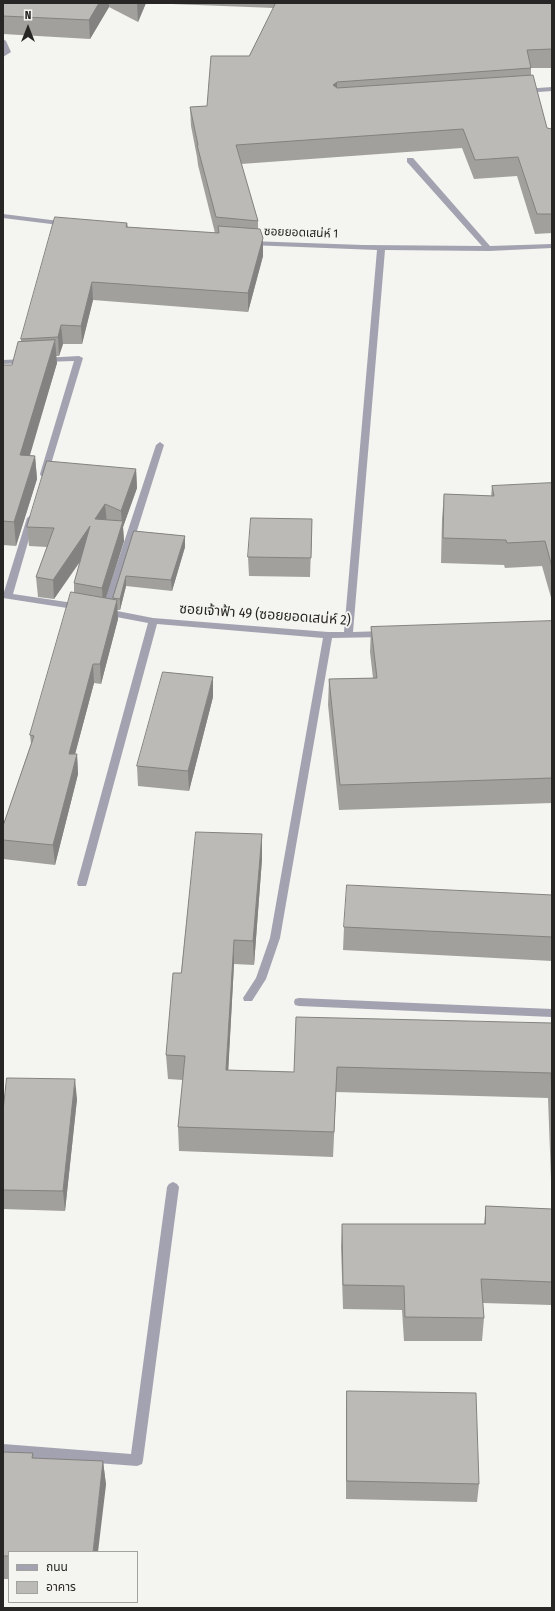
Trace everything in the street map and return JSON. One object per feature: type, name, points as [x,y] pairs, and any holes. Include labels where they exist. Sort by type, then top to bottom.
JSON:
[{"type":"street","points":[[3,40],[8,52],[3,55]]},
{"type":"street","points":[[520,91],[552,89]]},
{"type":"street","points":[[410,160],[489,248]]},
{"type":"street","points":[[3,216],[72,225]]},
{"type":"street","name":"ซอยยอดเสน่ห์ 1","points":[[245,243],[381,248],[489,248],[552,246]]},
{"type":"street","points":[[348,635],[381,248]]},
{"type":"street","points":[[3,362],[79,358],[42,480]]},
{"type":"street","points":[[99,610],[160,445]]},
{"type":"street","points":[[5,595],[33,511]]},
{"type":"street","name":"ซอยเจ้าฟ้า 49 (ซอยยอดเสน่ห์ 2)","points":[[5,595],[99,610],[153,622],[328,635],[393,634]]},
{"type":"street","points":[[82,883],[153,622]]},
{"type":"street","points":[[248,998],[261,979],[275,938],[328,635]]},
{"type":"street","points":[[299,1002],[552,1013]]},
{"type":"street","points":[[3,1450],[137,1460],[173,1187]]},
{"type":"building","points":[[3,3],[99,3],[89,20],[3,16]]},
{"type":"building","points":[[276,3],[552,3],[552,49],[527,50],[531,68],[337,82],[333,85],[337,88],[533,75],[547,128],[552,129],[552,214],[537,214],[518,157],[475,160],[463,129],[236,145],[258,221],[216,217],[197,145],[190,107],[207,106],[211,56],[249,56]]},
{"type":"building","points":[[55,217],[127,223],[126,227],[219,233],[218,226],[260,229],[263,238],[248,293],[92,282],[81,326],[61,325],[58,337],[21,339]]},
{"type":"building","points":[[55,340],[20,455],[35,456],[14,522],[3,521],[3,365],[12,365],[18,342]]},
{"type":"building","points":[[47,461],[136,469],[121,511],[105,504],[95,519],[123,521],[102,588],[74,583],[90,526],[53,580],[36,577],[54,528],[27,527]]},
{"type":"building","points":[[552,483],[552,567],[545,541],[507,543],[506,540],[443,538],[444,494],[494,496],[492,486]]},
{"type":"building","points":[[251,518],[312,519],[311,558],[248,557]]},
{"type":"building","points":[[134,531],[185,536],[171,580],[126,576],[120,599],[113,598]]},
{"type":"building","points":[[71,592],[117,600],[100,664],[93,664],[69,754],[77,754],[53,845],[3,840],[3,826],[34,736],[30,735]]},
{"type":"building","points":[[552,621],[552,778],[340,785],[329,679],[377,678],[371,627]]},
{"type":"building","points":[[163,672],[213,677],[188,771],[137,766]]},
{"type":"building","points":[[196,832],[262,834],[253,941],[234,940],[226,1070],[294,1072],[296,1017],[552,1023],[552,1100],[551,1073],[337,1067],[334,1132],[178,1127],[185,1056],[166,1055],[173,973],[181,973]]},
{"type":"building","points":[[347,885],[552,895],[552,937],[344,927]]},
{"type":"building","points":[[7,1078],[75,1079],[63,1191],[3,1190],[3,1111]]},
{"type":"building","points":[[486,1206],[552,1209],[552,1282],[481,1279],[484,1318],[405,1317],[404,1286],[343,1285],[342,1224],[485,1224]]},
{"type":"building","points":[[347,1391],[476,1393],[479,1484],[347,1481]]},
{"type":"building","points":[[3,1452],[33,1453],[32,1458],[103,1461],[93,1551],[8,1551],[8,1556],[3,1556]]}]
